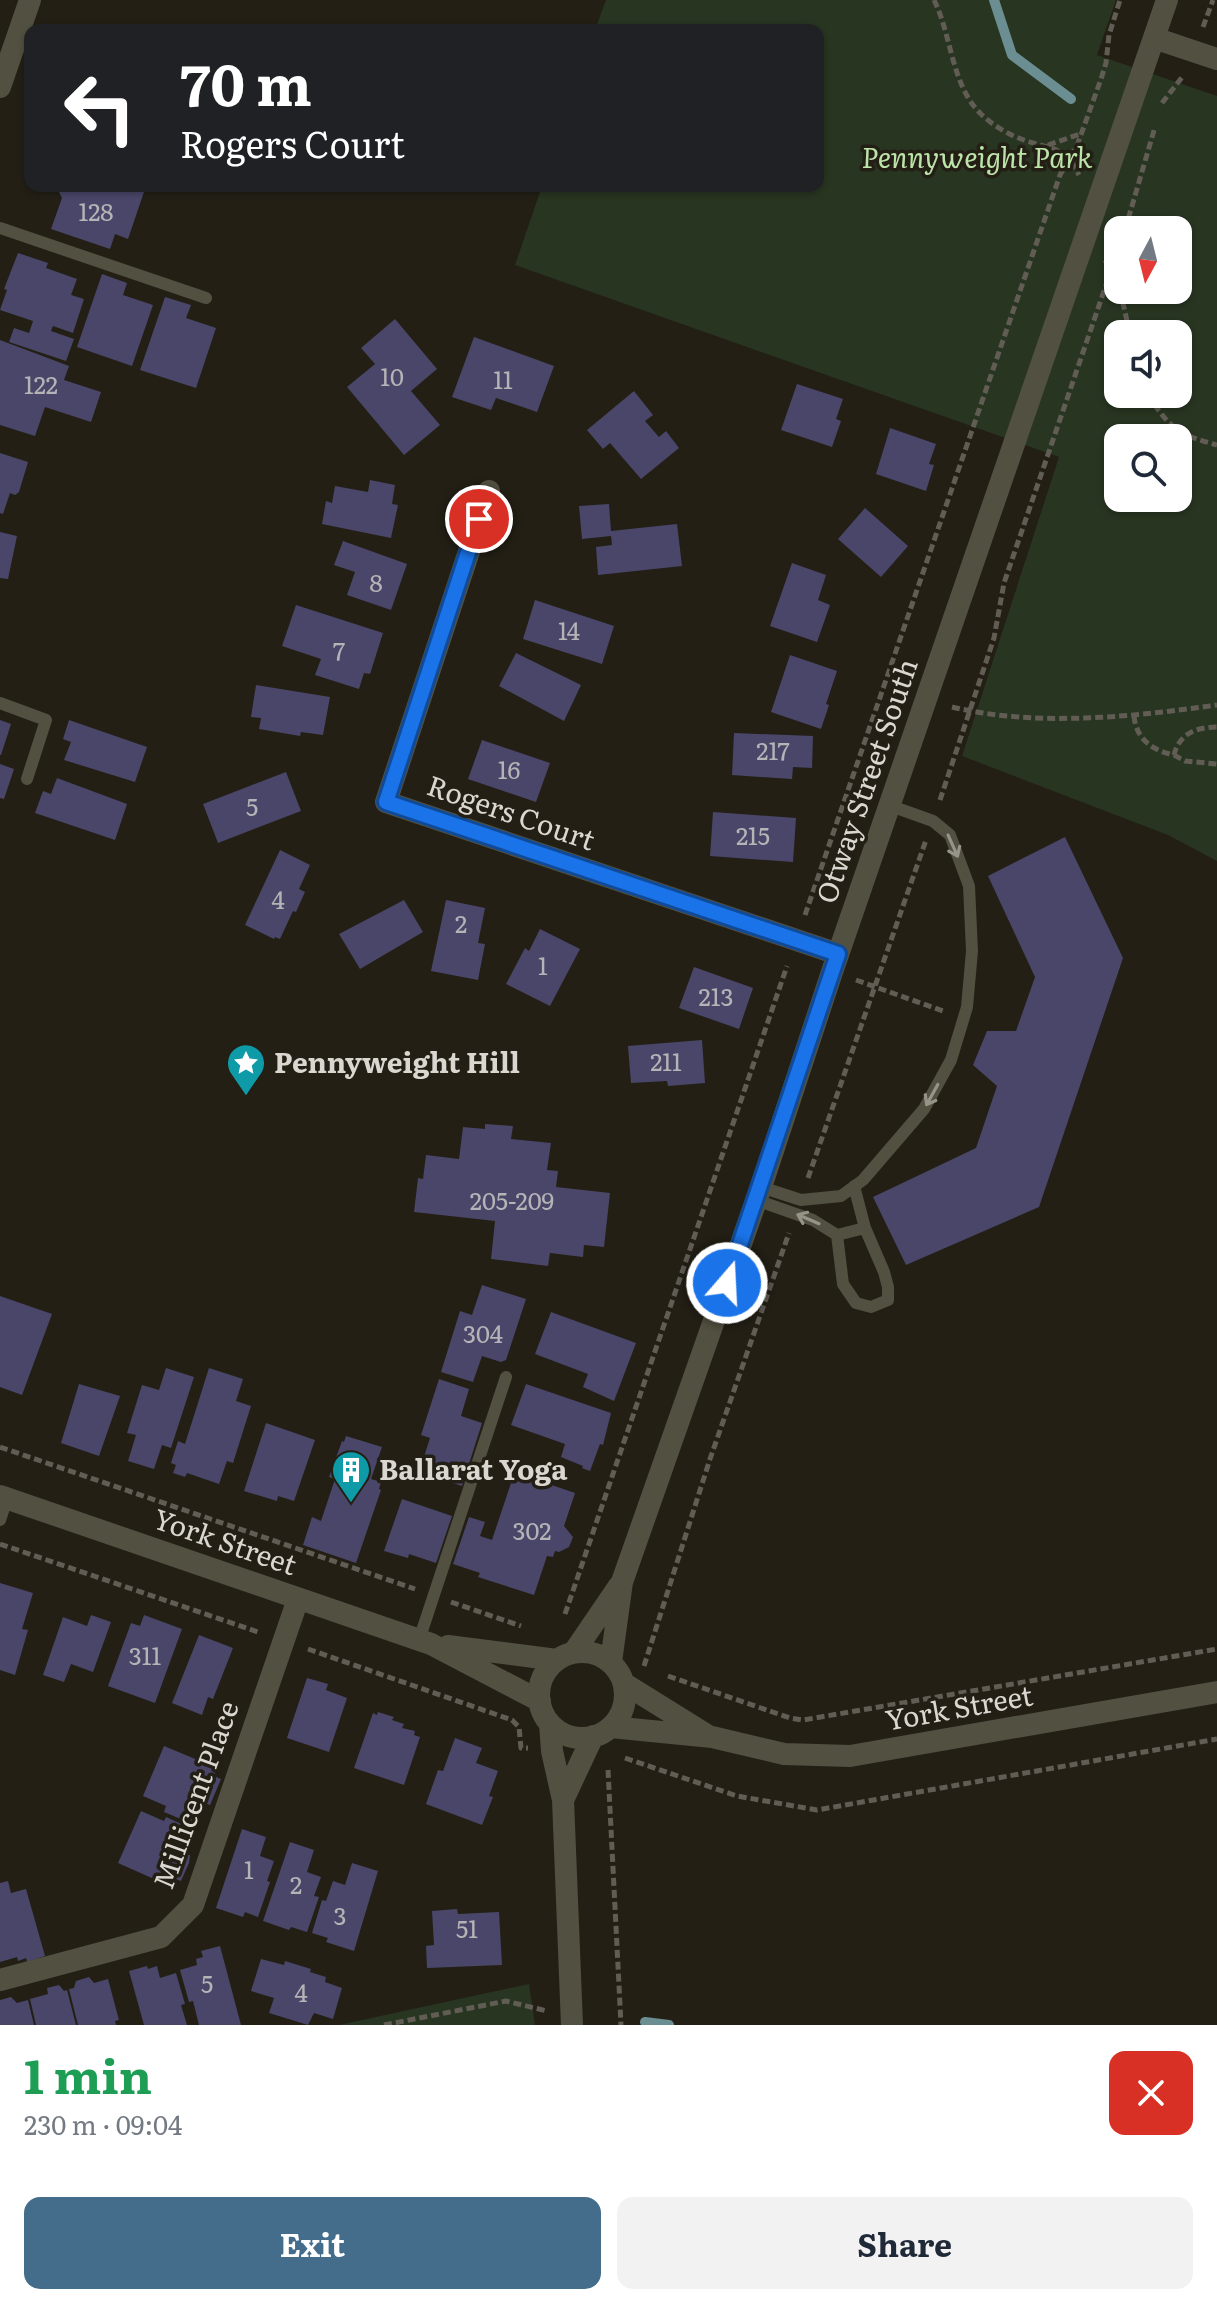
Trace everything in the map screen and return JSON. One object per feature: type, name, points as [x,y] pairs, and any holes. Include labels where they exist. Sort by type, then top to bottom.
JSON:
[{"type":"street","points":[[0,87],[30,0]]},
{"type":"street","name":"Otway Street South","points":[[611,1662],[622,1582],[1167,0]]},
{"type":"street","points":[[1154,38],[1217,59]]},
{"type":"street","name":"Rogers Court","points":[[489,491],[386,802],[796,942],[835,963]]},
{"type":"street","name":"York Street","points":[[2,1505],[425,1642],[540,1701]]},
{"type":"street","name":"Otway Street South","points":[[565,1656],[622,1582]]},
{"type":"street","name":"Millicent Place","points":[[0,1980],[161,1937],[193,1905],[298,1599]]},
{"type":"street","name":"York Street","points":[[425,1642],[565,1656]]},
{"type":"street","points":[[563,1800],[602,1732],[622,1708],[626,1696],[625,1684],[611,1662],[588,1652],[565,1656],[543,1677],[539,1689],[543,1714],[560,1732],[572,1736],[602,1732]]},
{"type":"street","name":"York Street","points":[[625,1684],[712,1737]]},
{"type":"street","name":"York Street","points":[[602,1732],[712,1737],[784,1754],[850,1756],[1217,1692]]},
{"type":"street","points":[[550,1724],[552,1751],[563,1800],[571,2019]]},
{"type":"lane","points":[[0,228],[206,298]]},
{"type":"lane","points":[[0,703],[46,720],[27,779]]},
{"type":"lane","points":[[758,1194],[801,1200],[841,1196],[863,1180],[924,1109],[951,1060],[967,1007],[972,951],[969,886],[950,835],[933,821],[891,806]]},
{"type":"lane","points":[[837,1235],[843,1284],[856,1303],[871,1307],[888,1300],[888,1287],[865,1228],[854,1186]]},
{"type":"lane","points":[[758,1194],[837,1235],[865,1228]]},
{"type":"lane","points":[[425,1642],[434,1595],[506,1377]]},
{"type":"path","points":[[934,0],[950,39],[961,84],[981,115],[1023,140],[1047,146],[1069,158]]},
{"type":"path","points":[[561,1624],[1060,175],[1082,133],[1104,71],[1109,35],[1120,0]]},
{"type":"path","points":[[1161,104],[1186,74]]},
{"type":"path","points":[[1129,216],[1157,119]]},
{"type":"path","points":[[1047,146],[1082,133]]},
{"type":"path","points":[[801,1200],[971,711],[994,638],[1004,583],[1104,291]]},
{"type":"path","points":[[1160,408],[1181,434],[1217,445]]},
{"type":"path","points":[[971,711],[1051,718],[1134,716],[1217,705]]},
{"type":"path","points":[[1134,716],[1137,730],[1147,744],[1185,761],[1217,764]]},
{"type":"path","points":[[1174,755],[1177,743],[1195,729],[1217,727]]},
{"type":"path","points":[[835,963],[875,986],[943,1011]]},
{"type":"path","points":[[649,1670],[643,1665],[710,1459],[796,1214]]},
{"type":"path","points":[[0,1447],[526,1627]]},
{"type":"path","points":[[663,1674],[803,1720],[1217,1649]]},
{"type":"path","points":[[623,1757],[737,1796],[817,1810],[1217,1739]]},
{"type":"path","points":[[607,1760],[621,2025]]},
{"type":"path","points":[[384,2025],[506,2001],[571,2019]]},
{"type":"green space","name":"Pennyweight Park","points":[[606,0],[1116,0],[1097,55],[1217,96],[1217,861],[1168,835],[962,756],[1059,457],[515,265],[540,192],[824,192],[824,24],[597,24]]},
{"type":"green space","points":[[529,1984],[535,2025],[339,2025]]},
{"type":"building","points":[[59,192],[144,192],[128,239],[115,234],[110,249],[51,229],[62,198]]},
{"type":"building","points":[[18,253],[48,263],[46,268],[77,279],[71,295],[84,299],[73,333],[53,326],[51,331],[74,339],[66,361],[9,342],[14,328],[29,333],[33,321],[0,310],[7,290],[4,289]]},
{"type":"building","points":[[102,274],[127,283],[123,295],[153,305],[132,366],[77,347]]},
{"type":"building","points":[[165,297],[191,305],[186,318],[216,328],[196,388],[140,370]]},
{"type":"building","points":[[395,319],[437,369],[411,391],[440,425],[404,455],[347,387],[375,364],[361,348]]},
{"type":"building","points":[[474,337],[554,366],[537,412],[496,398],[491,410],[452,397]]},
{"type":"building","points":[[0,340],[69,366],[64,380],[101,392],[91,422],[45,407],[35,436],[0,425]]},
{"type":"building","points":[[797,384],[843,399],[836,419],[841,421],[832,447],[781,430]]},
{"type":"building","points":[[634,391],[653,415],[645,421],[659,437],[666,431],[679,448],[641,479],[610,443],[603,449],[587,430]]},
{"type":"building","points":[[890,428],[936,444],[929,464],[934,465],[926,491],[876,474]]},
{"type":"building","points":[[0,453],[28,462],[19,492],[15,495],[10,493],[3,514],[0,513]]},
{"type":"building","points":[[370,480],[395,485],[392,504],[398,505],[391,538],[322,524],[326,501],[332,503],[335,486],[368,492]]},
{"type":"building","points":[[609,504],[611,531],[677,524],[682,566],[598,575],[596,547],[612,545],[611,536],[582,539],[579,506]]},
{"type":"building","points":[[865,508],[908,546],[881,577],[838,539]]},
{"type":"building","points":[[0,532],[17,536],[8,579],[0,578]]},
{"type":"building","points":[[343,541],[407,564],[391,610],[347,595],[355,572],[334,565]]},
{"type":"building","points":[[792,563],[826,575],[818,600],[830,605],[817,642],[770,626]]},
{"type":"building","points":[[535,600],[614,626],[602,664],[523,639]]},
{"type":"building","points":[[296,605],[383,633],[370,674],[364,673],[359,689],[315,675],[321,659],[282,646]]},
{"type":"building","points":[[516,653],[581,685],[564,721],[499,686]]},
{"type":"building","points":[[790,655],[837,671],[821,729],[771,712]]},
{"type":"building","points":[[256,685],[330,697],[323,735],[301,732],[300,736],[259,729],[261,718],[251,717]]},
{"type":"building","points":[[0,720],[11,724],[1,755],[0,755]]},
{"type":"building","points":[[69,720],[147,747],[135,782],[64,760],[71,742],[63,739]]},
{"type":"building","points":[[734,733],[813,736],[812,768],[793,767],[792,779],[732,775]]},
{"type":"building","points":[[482,740],[550,763],[536,802],[468,779]]},
{"type":"building","points":[[0,764],[14,769],[4,799],[0,798]]},
{"type":"building","points":[[286,772],[301,811],[218,843],[203,804]]},
{"type":"building","points":[[57,778],[127,804],[115,840],[35,813],[43,791],[51,794]]},
{"type":"building","points":[[713,812],[796,818],[793,862],[710,856]]},
{"type":"building","points":[[1065,837],[1123,958],[1039,1207],[906,1265],[873,1197],[976,1148],[997,1086],[973,1065],[987,1031],[1016,1031],[1035,977],[988,876]]},
{"type":"building","points":[[280,850],[310,865],[299,889],[305,892],[296,912],[293,911],[280,939],[274,939],[245,925]]},
{"type":"building","points":[[404,900],[423,932],[360,969],[339,934]]},
{"type":"building","points":[[446,900],[485,908],[478,943],[485,944],[478,980],[431,971]]},
{"type":"building","points":[[540,929],[580,949],[550,1006],[506,984],[525,948],[529,951]]},
{"type":"building","points":[[694,967],[753,988],[739,1029],[679,1008]]},
{"type":"building","points":[[702,1040],[705,1083],[668,1086],[667,1081],[631,1083],[628,1046]]},
{"type":"building","points":[[485,1124],[513,1126],[511,1139],[551,1143],[547,1170],[558,1171],[556,1187],[610,1193],[604,1247],[584,1245],[583,1257],[550,1253],[548,1266],[491,1259],[495,1221],[414,1212],[418,1178],[423,1179],[426,1155],[459,1159],[463,1127],[485,1129]]},
{"type":"building","points":[[482,1285],[526,1299],[506,1360],[501,1362],[482,1356],[473,1382],[441,1372],[460,1311],[472,1315]]},
{"type":"building","points":[[0,1296],[52,1314],[22,1395],[0,1387]]},
{"type":"building","points":[[551,1312],[636,1343],[614,1401],[583,1387],[588,1374],[535,1354]]},
{"type":"building","points":[[166,1368],[194,1377],[171,1448],[162,1445],[154,1469],[128,1461],[136,1435],[127,1433],[142,1385],[159,1390]]},
{"type":"building","points":[[209,1368],[243,1379],[236,1401],[251,1406],[233,1463],[227,1461],[219,1484],[187,1473],[185,1477],[173,1473],[176,1465],[171,1463],[178,1441],[185,1444]]},
{"type":"building","points":[[439,1379],[469,1389],[461,1416],[482,1423],[462,1486],[419,1472],[430,1438],[421,1435]]},
{"type":"building","points":[[79,1384],[120,1396],[99,1456],[61,1443]]},
{"type":"building","points":[[526,1384],[611,1413],[603,1445],[600,1444],[590,1471],[561,1457],[565,1444],[511,1425]]},
{"type":"building","points":[[266,1423],[315,1440],[294,1501],[278,1496],[277,1501],[244,1491]]},
{"type":"building","name":"Ballarat Yoga","points":[[346,1436],[382,1447],[371,1479],[381,1482],[381,1490],[356,1563],[303,1545],[312,1517],[321,1521],[335,1479],[329,1477]]},
{"type":"building","points":[[518,1462],[547,1471],[543,1482],[575,1493],[564,1526],[573,1537],[569,1547],[555,1551],[553,1557],[547,1556],[534,1595],[478,1577],[480,1573],[453,1564],[469,1517],[485,1522],[480,1536],[492,1540]]},
{"type":"building","points":[[402,1499],[452,1516],[436,1563],[409,1554],[408,1558],[384,1551]]},
{"type":"building","points":[[0,1583],[33,1593],[22,1629],[28,1630],[15,1675],[0,1670]]},
{"type":"building","points":[[91,1615],[111,1622],[93,1672],[71,1664],[64,1682],[43,1675],[63,1617],[87,1626]]},
{"type":"building","points":[[144,1615],[182,1629],[155,1703],[108,1686],[131,1623],[140,1626]]},
{"type":"building","points":[[199,1635],[233,1648],[213,1699],[208,1697],[202,1715],[172,1703]]},
{"type":"building","points":[[307,1678],[328,1684],[326,1690],[347,1698],[329,1752],[287,1738]]},
{"type":"building","points":[[378,1712],[394,1717],[392,1720],[404,1724],[402,1728],[415,1731],[414,1735],[420,1737],[404,1785],[354,1768],[373,1713],[377,1715]]},
{"type":"building","points":[[455,1738],[482,1748],[476,1763],[498,1771],[489,1796],[493,1797],[482,1825],[426,1804],[438,1770],[443,1771]]},
{"type":"building","points":[[164,1746],[217,1768],[214,1776],[221,1779],[210,1805],[205,1803],[195,1825],[164,1812],[166,1806],[143,1796]]},
{"type":"building","points":[[141,1811],[164,1821],[166,1817],[197,1831],[186,1854],[190,1855],[189,1863],[181,1881],[176,1879],[172,1887],[118,1863]]},
{"type":"building","points":[[242,1829],[266,1837],[260,1856],[274,1861],[258,1917],[245,1912],[243,1917],[216,1908]]},
{"type":"building","points":[[290,1842],[314,1850],[307,1872],[321,1877],[314,1896],[319,1897],[307,1932],[291,1927],[289,1930],[263,1921]]},
{"type":"building","points":[[352,1863],[378,1871],[354,1951],[326,1942],[328,1938],[312,1933],[322,1900],[326,1901],[333,1881],[345,1885]]},
{"type":"building","points":[[8,1881],[11,1893],[26,1889],[45,1956],[27,1962],[26,1958],[18,1961],[17,1957],[0,1962],[0,1883]]},
{"type":"building","points":[[457,1909],[458,1914],[499,1912],[502,1965],[427,1968],[426,1946],[434,1945],[432,1911]]},
{"type":"building","points":[[220,1946],[241,2025],[199,2025],[180,1970],[197,1965],[196,1959],[203,1957],[201,1951]]},
{"type":"building","points":[[261,1959],[284,1965],[285,1961],[311,1969],[310,1972],[326,1977],[325,1982],[342,1988],[333,2019],[314,2013],[308,2025],[269,2013],[274,1998],[251,1991]]},
{"type":"building","points":[[147,1966],[148,1969],[157,1966],[160,1978],[176,1973],[187,2025],[144,2025],[129,1971]]},
{"type":"building","points":[[89,1977],[94,1983],[108,1979],[119,2020],[115,2021],[116,2025],[78,2025],[69,1989],[74,1988],[76,1981]]},
{"type":"building","points":[[59,1985],[64,1991],[67,1990],[76,2025],[36,2025],[30,1999],[48,1994],[47,1988]]},
{"type":"building","points":[[11,1997],[17,2003],[28,2000],[34,2025],[0,2025],[0,2000]]},
{"type":"waterway","points":[[994,0],[1012,55],[1071,99]]},
{"type":"waterway","points":[[645,2022],[669,2025]]},
{"type":"place","name":"Pennyweight Hill","points":[[246,1097]]},
{"type":"place","name":"Ballarat Yoga","points":[[351,1504]]},
{"type":"route","points":[[479,519],[386,802],[838,954],[727,1283]]}]
